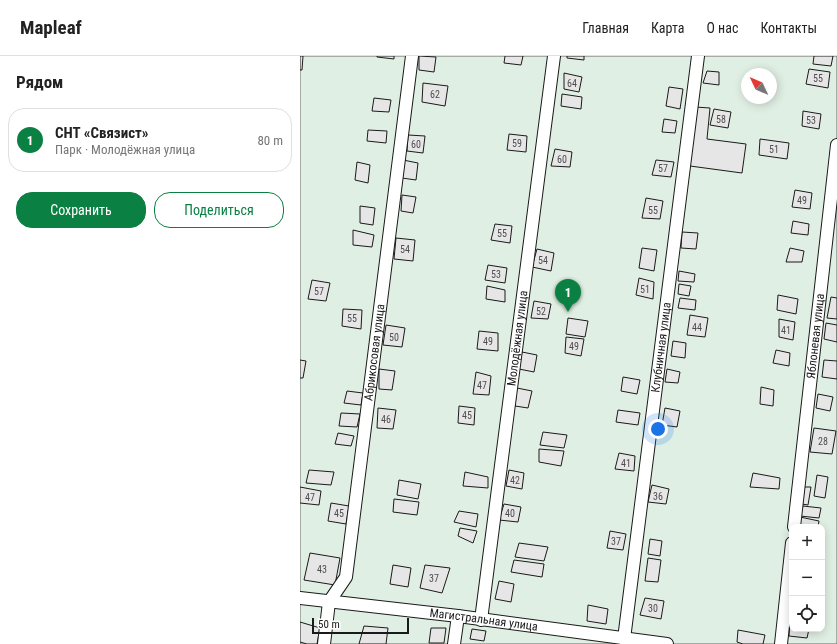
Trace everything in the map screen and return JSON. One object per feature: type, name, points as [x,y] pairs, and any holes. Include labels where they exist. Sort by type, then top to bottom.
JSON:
[{"type":"street","name":"Абрикосовая улица","points":[[324,644],[329,602],[346,577],[412,56]]},
{"type":"street","name":"Молодёжная улица","points":[[481,620],[554,56]]},
{"type":"street","name":"Клубничная улица","points":[[624,639],[698,56]]},
{"type":"street","name":"Яблоневая улица","points":[[794,524],[837,145]]},
{"type":"street","points":[[780,644],[790,560]]},
{"type":"street","name":"Магистральная улица","points":[[300,598],[458,616],[583,639],[624,639],[667,644]]},
{"type":"street","points":[[454,644],[458,616]]},
{"type":"green space","points":[[300,56],[837,56],[837,644],[300,644]]},
{"type":"building","points":[[300,56],[303,56],[302,70],[300,70]]},
{"type":"building","points":[[394,56],[394,59],[377,57]]},
{"type":"building","points":[[419,56],[436,57],[434,72],[419,70]]},
{"type":"building","points":[[505,56],[523,56],[521,65],[504,63]]},
{"type":"building","points":[[567,56],[584,56],[584,60],[567,58]]},
{"type":"building","points":[[814,56],[833,56],[831,66],[813,64]]},
{"type":"building","points":[[809,69],[830,72],[828,88],[806,84]]},
{"type":"building","points":[[707,71],[719,72],[719,85],[703,83]]},
{"type":"building","points":[[564,73],[582,77],[579,92],[564,89]]},
{"type":"building","points":[[423,83],[448,86],[445,106],[422,102]]},
{"type":"building","points":[[669,87],[683,89],[680,109],[666,106]]},
{"type":"building","points":[[562,94],[582,97],[581,109],[561,106]]},
{"type":"building","points":[[374,98],[391,100],[389,112],[372,111]]},
{"type":"building","points":[[695,107],[710,108],[707,139],[746,144],[742,173],[690,166]]},
{"type":"building","points":[[714,109],[731,112],[728,128],[710,125]]},
{"type":"building","points":[[803,111],[821,114],[819,129],[802,126]]},
{"type":"building","points":[[664,119],[677,121],[675,133],[662,132]]},
{"type":"building","points":[[368,130],[387,131],[386,143],[367,141]]},
{"type":"building","points":[[509,134],[527,136],[526,152],[507,150]]},
{"type":"building","points":[[408,135],[425,136],[423,153],[407,151]]},
{"type":"building","points":[[760,139],[789,143],[787,159],[759,155]]},
{"type":"building","points":[[555,149],[572,152],[570,167],[551,166]]},
{"type":"building","points":[[403,160],[418,163],[416,180],[402,178]]},
{"type":"building","points":[[656,160],[674,162],[671,177],[652,175]]},
{"type":"building","points":[[357,162],[370,165],[368,183],[355,180]]},
{"type":"building","points":[[795,190],[812,193],[810,209],[792,207]]},
{"type":"building","points":[[402,195],[416,197],[413,213],[401,211]]},
{"type":"building","points":[[646,198],[663,201],[660,219],[642,218]]},
{"type":"building","points":[[360,206],[375,208],[373,225],[360,223]]},
{"type":"building","points":[[793,221],[809,224],[808,235],[791,233]]},
{"type":"building","points":[[495,224],[512,226],[510,243],[491,240]]},
{"type":"building","points":[[353,230],[374,235],[372,247],[353,245]]},
{"type":"building","points":[[682,232],[698,233],[696,249],[681,248]]},
{"type":"building","points":[[396,238],[415,240],[413,261],[394,259]]},
{"type":"building","points":[[642,248],[657,250],[654,271],[639,268]]},
{"type":"building","points":[[790,248],[804,251],[802,262],[786,262]]},
{"type":"building","points":[[537,249],[554,253],[551,271],[532,267]]},
{"type":"building","points":[[488,265],[507,268],[505,283],[485,280]]},
{"type":"building","points":[[679,271],[695,274],[694,282],[678,281]]},
{"type":"building","points":[[639,278],[654,282],[653,299],[636,295]]},
{"type":"building","points":[[312,280],[330,283],[326,301],[308,299]]},
{"type":"building","points":[[679,284],[691,286],[689,296],[678,294]]},
{"type":"building","points":[[487,286],[505,290],[505,302],[486,299]]},
{"type":"building","points":[[778,295],[798,299],[796,314],[777,310]]},
{"type":"building","points":[[831,297],[837,298],[837,319],[827,318]]},
{"type":"building","points":[[680,298],[696,300],[695,310],[678,308]]},
{"type":"building","points":[[534,301],[551,304],[548,319],[531,318]]},
{"type":"building","points":[[343,309],[362,310],[361,329],[342,326]]},
{"type":"building","points":[[690,315],[708,318],[705,337],[687,335]]},
{"type":"building","points":[[568,318],[588,321],[585,337],[566,334]]},
{"type":"building","points":[[779,319],[795,322],[793,340],[779,337]]},
{"type":"building","points":[[826,323],[837,325],[837,342],[824,339]]},
{"type":"building","points":[[386,325],[405,328],[402,347],[383,345]]},
{"type":"building","points":[[479,331],[498,333],[498,351],[477,349]]},
{"type":"building","points":[[566,337],[584,339],[581,356],[565,353]]},
{"type":"building","points":[[673,341],[686,343],[685,358],[671,356]]},
{"type":"building","points":[[776,350],[790,353],[789,366],[773,363]]},
{"type":"building","points":[[522,352],[537,355],[534,372],[519,369]]},
{"type":"building","points":[[300,360],[306,361],[303,378],[300,378]]},
{"type":"building","points":[[824,360],[837,361],[837,379],[822,377]]},
{"type":"building","points":[[379,369],[395,371],[392,390],[379,389]]},
{"type":"building","points":[[667,369],[680,372],[678,383],[665,382]]},
{"type":"building","points":[[476,372],[491,376],[489,395],[473,394]]},
{"type":"building","points":[[623,377],[640,380],[637,394],[621,391]]},
{"type":"building","points":[[761,387],[774,390],[773,406],[760,404]]},
{"type":"building","points":[[517,388],[532,391],[528,408],[515,406]]},
{"type":"building","points":[[347,391],[363,393],[361,405],[344,403]]},
{"type":"building","points":[[818,394],[833,397],[830,411],[816,408]]},
{"type":"building","points":[[459,406],[475,408],[474,425],[458,423]]},
{"type":"building","points":[[378,408],[396,410],[393,429],[377,428]]},
{"type":"building","points":[[665,408],[680,411],[677,427],[662,425]]},
{"type":"building","points":[[618,410],[640,413],[638,425],[616,422]]},
{"type":"building","points":[[341,413],[360,414],[357,427],[339,426]]},
{"type":"building","points":[[814,428],[836,431],[832,454],[810,452]]},
{"type":"building","points":[[543,432],[567,435],[564,448],[540,445]]},
{"type":"building","points":[[338,433],[354,436],[351,446],[335,444]]},
{"type":"building","points":[[539,449],[564,451],[561,466],[539,462]]},
{"type":"building","points":[[619,453],[635,456],[634,471],[615,469]]},
{"type":"building","points":[[309,470],[334,472],[331,485],[306,483]]},
{"type":"building","points":[[509,470],[524,473],[522,489],[506,486]]},
{"type":"building","points":[[465,472],[488,477],[488,488],[463,486]]},
{"type":"building","points":[[753,473],[780,478],[779,489],[750,487]]},
{"type":"building","points":[[817,475],[828,477],[825,498],[814,496]]},
{"type":"building","points":[[399,480],[421,484],[418,499],[397,495]]},
{"type":"building","points":[[652,485],[669,489],[666,504],[648,502]]},
{"type":"building","points":[[300,487],[321,491],[319,505],[300,503]]},
{"type":"building","points":[[804,487],[811,487],[808,505],[802,504]]},
{"type":"building","points":[[394,499],[419,502],[417,515],[393,512]]},
{"type":"building","points":[[331,503],[349,506],[346,524],[328,521]]},
{"type":"building","points":[[504,504],[521,507],[518,522],[499,520]]},
{"type":"building","points":[[803,506],[821,508],[819,518],[800,516]]},
{"type":"building","points":[[459,511],[478,514],[476,527],[454,522]]},
{"type":"building","points":[[800,517],[819,521],[818,524],[799,524]]},
{"type":"building","points":[[460,528],[477,531],[473,543],[458,536]]},
{"type":"building","points":[[610,531],[626,534],[623,550],[607,548]]},
{"type":"building","points":[[650,539],[662,541],[660,556],[648,554]]},
{"type":"building","points":[[519,543],[548,547],[544,561],[515,557]]},
{"type":"building","points":[[310,553],[340,558],[335,585],[304,580]]},
{"type":"building","points":[[648,558],[661,560],[658,582],[645,581]]},
{"type":"building","points":[[514,560],[544,564],[542,577],[511,572]]},
{"type":"building","points":[[393,565],[411,568],[408,587],[390,584]]},
{"type":"building","points":[[425,565],[450,568],[442,593],[420,588]]},
{"type":"building","points":[[499,581],[514,584],[511,602],[495,599]]},
{"type":"building","points":[[645,598],[664,601],[661,619],[640,615]]},
{"type":"building","points":[[588,605],[608,609],[606,624],[587,621]]},
{"type":"building","points":[[300,622],[320,628],[317,644],[300,642]]},
{"type":"building","points":[[364,626],[388,628],[386,644],[359,644]]},
{"type":"building","points":[[431,628],[446,628],[444,643],[429,643]]},
{"type":"building","points":[[472,629],[486,631],[484,641],[470,639]]},
{"type":"building","points":[[738,630],[765,635],[763,644],[743,644],[737,642]]},
{"type":"building","points":[[789,632],[808,632],[807,638],[789,636]]},
{"type":"place","name":"СНТ «Связист»","points":[[568,312]]}]
